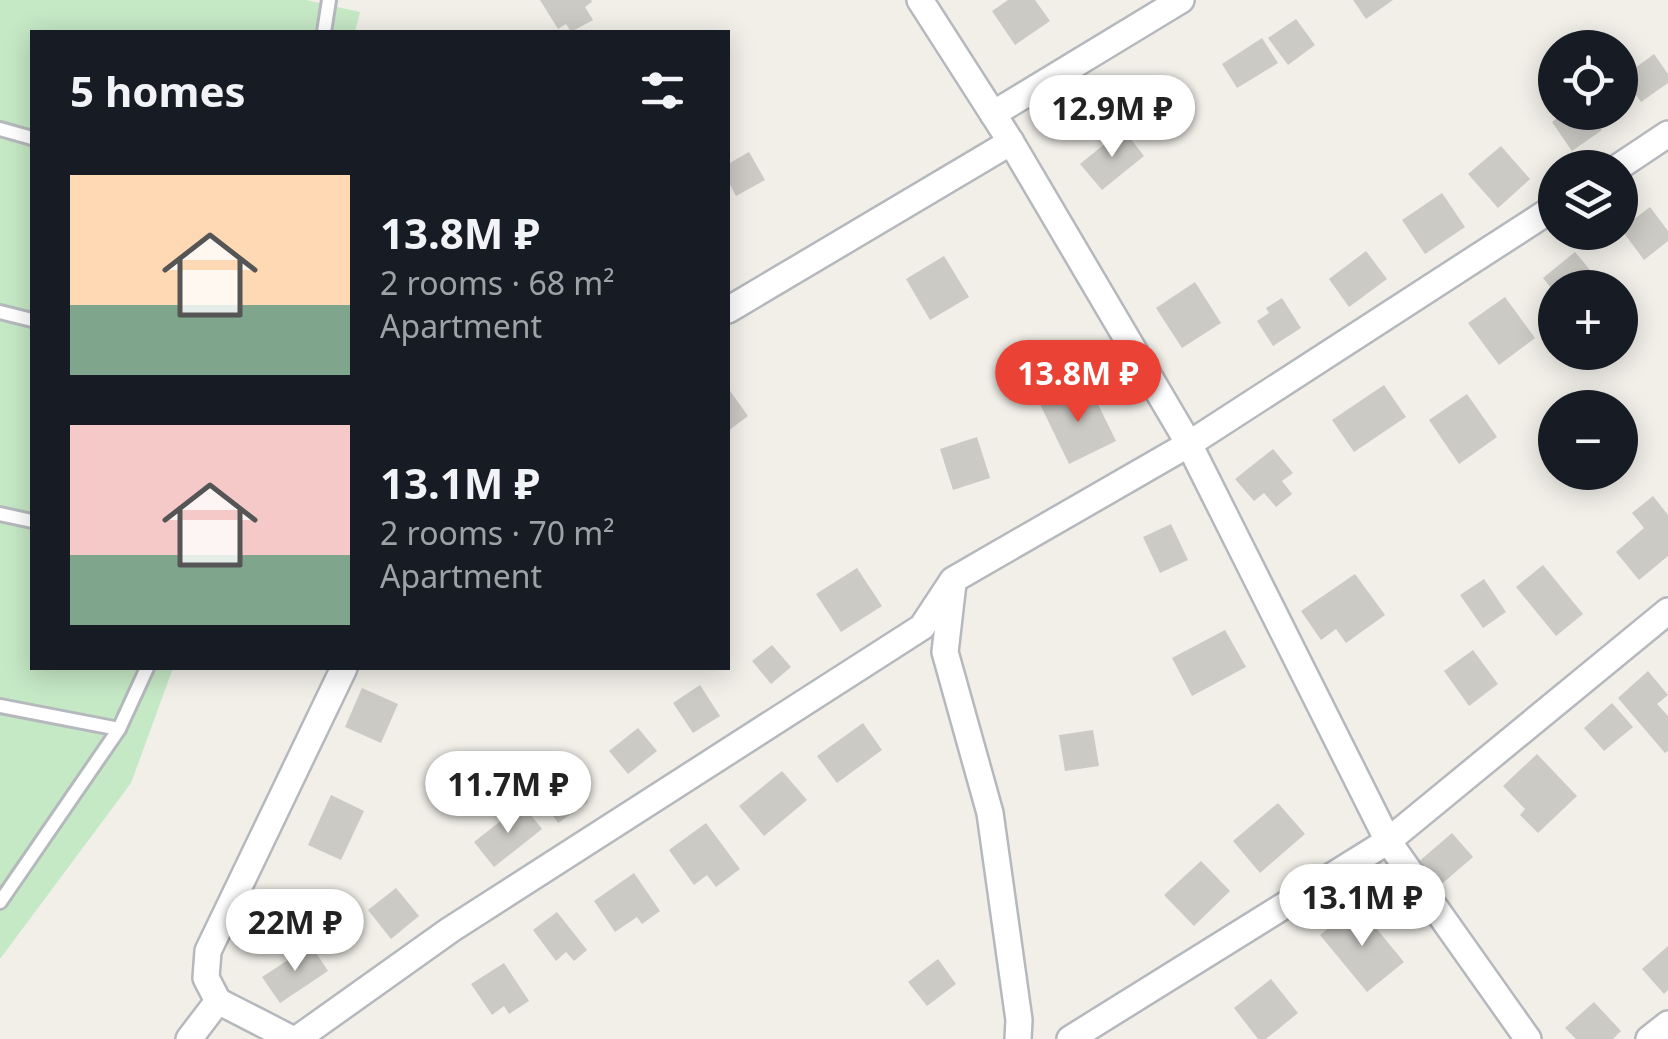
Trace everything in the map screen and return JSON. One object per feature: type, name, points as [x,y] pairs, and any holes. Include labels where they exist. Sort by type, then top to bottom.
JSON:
[{"type":"street","points":[[920,0],[1011,142],[1189,444],[1388,840],[1528,1039]]},
{"type":"street","points":[[993,114],[1180,0]]},
{"type":"street","points":[[1638,154],[1668,134]]},
{"type":"street","points":[[730,309],[1011,142]]},
{"type":"street","points":[[343,670],[208,951],[206,978],[218,1001],[295,1039],[450,930],[922,627],[953,580],[1189,444],[1538,219]]},
{"type":"street","points":[[953,580],[945,652],[990,813],[1019,1020],[1018,1039]]},
{"type":"street","points":[[1070,1039],[1388,840],[1668,610]]},
{"type":"street","points":[[189,1039],[218,1001]]},
{"type":"street","points":[[1649,1039],[1668,1024]]},
{"type":"lane","points":[[324,30],[330,0]]},
{"type":"lane","points":[[0,129],[30,137]]},
{"type":"lane","points":[[0,312],[30,320]]},
{"type":"lane","points":[[0,514],[30,521]]},
{"type":"lane","points":[[0,902],[119,730],[147,670]]},
{"type":"lane","points":[[0,706],[119,730]]},
{"type":"green space","points":[[0,0],[306,0],[360,12],[356,30],[30,30],[30,670],[172,670],[131,783],[0,959]]},
{"type":"building","points":[[540,0],[591,0],[585,7],[593,20],[575,30],[566,24],[558,29]]},
{"type":"building","points":[[1008,0],[1035,0],[1050,21],[1015,45],[992,11]]},
{"type":"building","points":[[1353,0],[1393,0],[1366,19]]},
{"type":"building","points":[[1296,19],[1315,45],[1288,65],[1268,38]]},
{"type":"building","points":[[1262,38],[1278,63],[1237,88],[1222,64]]},
{"type":"building","points":[[1654,54],[1668,74],[1668,83],[1641,102],[1638,98],[1638,66]]},
{"type":"building","points":[[1123,129],[1144,156],[1102,190],[1080,164]]},
{"type":"building","points":[[1558,130],[1602,130],[1573,150]]},
{"type":"building","points":[[1501,146],[1530,179],[1498,208],[1468,174]]},
{"type":"building","points":[[749,152],[765,180],[736,196],[730,185],[730,163]]},
{"type":"building","points":[[1442,193],[1465,227],[1425,254],[1402,220]]},
{"type":"building","points":[[1650,207],[1668,231],[1668,241],[1644,260],[1637,250],[1638,216]]},
{"type":"building","points":[[1366,251],[1387,279],[1349,307],[1329,279]]},
{"type":"building","points":[[1575,252],[1590,270],[1553,270]]},
{"type":"building","points":[[944,256],[969,297],[930,320],[906,279]]},
{"type":"building","points":[[1195,282],[1221,323],[1182,348],[1156,308]]},
{"type":"building","points":[[1505,297],[1535,338],[1499,365],[1468,323]]},
{"type":"building","points":[[1282,298],[1301,328],[1273,346],[1257,321],[1269,313],[1266,308]]},
{"type":"building","points":[[1384,385],[1406,417],[1354,452],[1332,420]]},
{"type":"building","points":[[1091,390],[1116,441],[1069,464],[1039,402],[1057,393],[1062,404]]},
{"type":"building","points":[[730,391],[748,416],[730,430]]},
{"type":"building","points":[[1467,394],[1497,437],[1459,464],[1429,420]]},
{"type":"building","points":[[977,437],[990,478],[953,490],[940,449]]},
{"type":"building","points":[[1273,449],[1293,473],[1282,481],[1292,494],[1276,507],[1264,493],[1254,501],[1235,479]]},
{"type":"building","points":[[1653,496],[1668,515],[1668,556],[1639,580],[1616,552],[1644,528],[1632,513]]},
{"type":"building","points":[[1171,524],[1188,560],[1160,573],[1143,537]]},
{"type":"building","points":[[1543,565],[1583,614],[1556,636],[1516,587]]},
{"type":"building","points":[[857,568],[882,606],[841,632],[816,594]]},
{"type":"building","points":[[1355,574],[1385,615],[1346,643],[1336,629],[1321,640],[1301,611]]},
{"type":"building","points":[[1484,579],[1506,612],[1483,628],[1460,595]]},
{"type":"building","points":[[1225,630],[1246,667],[1192,696],[1172,658]]},
{"type":"building","points":[[772,645],[791,667],[771,684],[752,661]]},
{"type":"building","points":[[1473,650],[1498,684],[1469,706],[1444,671]]},
{"type":"building","points":[[1648,671],[1668,695],[1657,704],[1668,716],[1665,753],[1618,698]]},
{"type":"building","points":[[700,685],[720,716],[693,733],[673,703]]},
{"type":"building","points":[[362,688],[398,704],[381,743],[345,727]]},
{"type":"building","points":[[1612,703],[1633,727],[1604,751],[1584,728]]},
{"type":"building","points":[[863,723],[882,750],[837,783],[817,756]]},
{"type":"building","points":[[638,728],[657,751],[628,774],[609,751]]},
{"type":"building","points":[[1093,730],[1099,766],[1065,771],[1059,735]]},
{"type":"building","points":[[1537,754],[1577,796],[1538,833],[1520,815],[1525,809],[1503,786]]},
{"type":"building","points":[[565,770],[588,802],[558,823],[536,791]]},
{"type":"building","points":[[782,771],[807,800],[764,836],[739,806]]},
{"type":"building","points":[[331,795],[364,811],[341,860],[308,845]]},
{"type":"building","points":[[1278,803],[1305,834],[1260,873],[1233,841]]},
{"type":"building","points":[[522,804],[542,829],[494,867],[474,842]]},
{"type":"building","points":[[706,823],[740,869],[716,887],[707,875],[694,885],[669,850]]},
{"type":"building","points":[[1452,833],[1473,857],[1437,888],[1416,864]]},
{"type":"building","points":[[1201,861],[1230,891],[1194,926],[1164,895]]},
{"type":"building","points":[[634,873],[660,911],[642,924],[637,917],[615,932],[594,901]]},
{"type":"building","points":[[396,888],[419,916],[391,939],[368,910]]},
{"type":"building","points":[[1357,905],[1404,962],[1367,992],[1320,935]]},
{"type":"building","points":[[557,912],[587,950],[574,961],[566,952],[556,961],[533,930]]},
{"type":"building","points":[[311,945],[328,971],[280,1003],[262,977]]},
{"type":"building","points":[[1668,946],[1668,990],[1664,994],[1642,969]]},
{"type":"building","points":[[938,959],[956,984],[927,1006],[908,982]]},
{"type":"building","points":[[504,963],[529,1001],[509,1014],[504,1006],[492,1015],[471,984]]},
{"type":"building","points":[[1271,979],[1298,1013],[1266,1039],[1258,1039],[1234,1008]]},
{"type":"building","points":[[1594,1002],[1621,1031],[1613,1039],[1576,1039],[1565,1028]]}]
